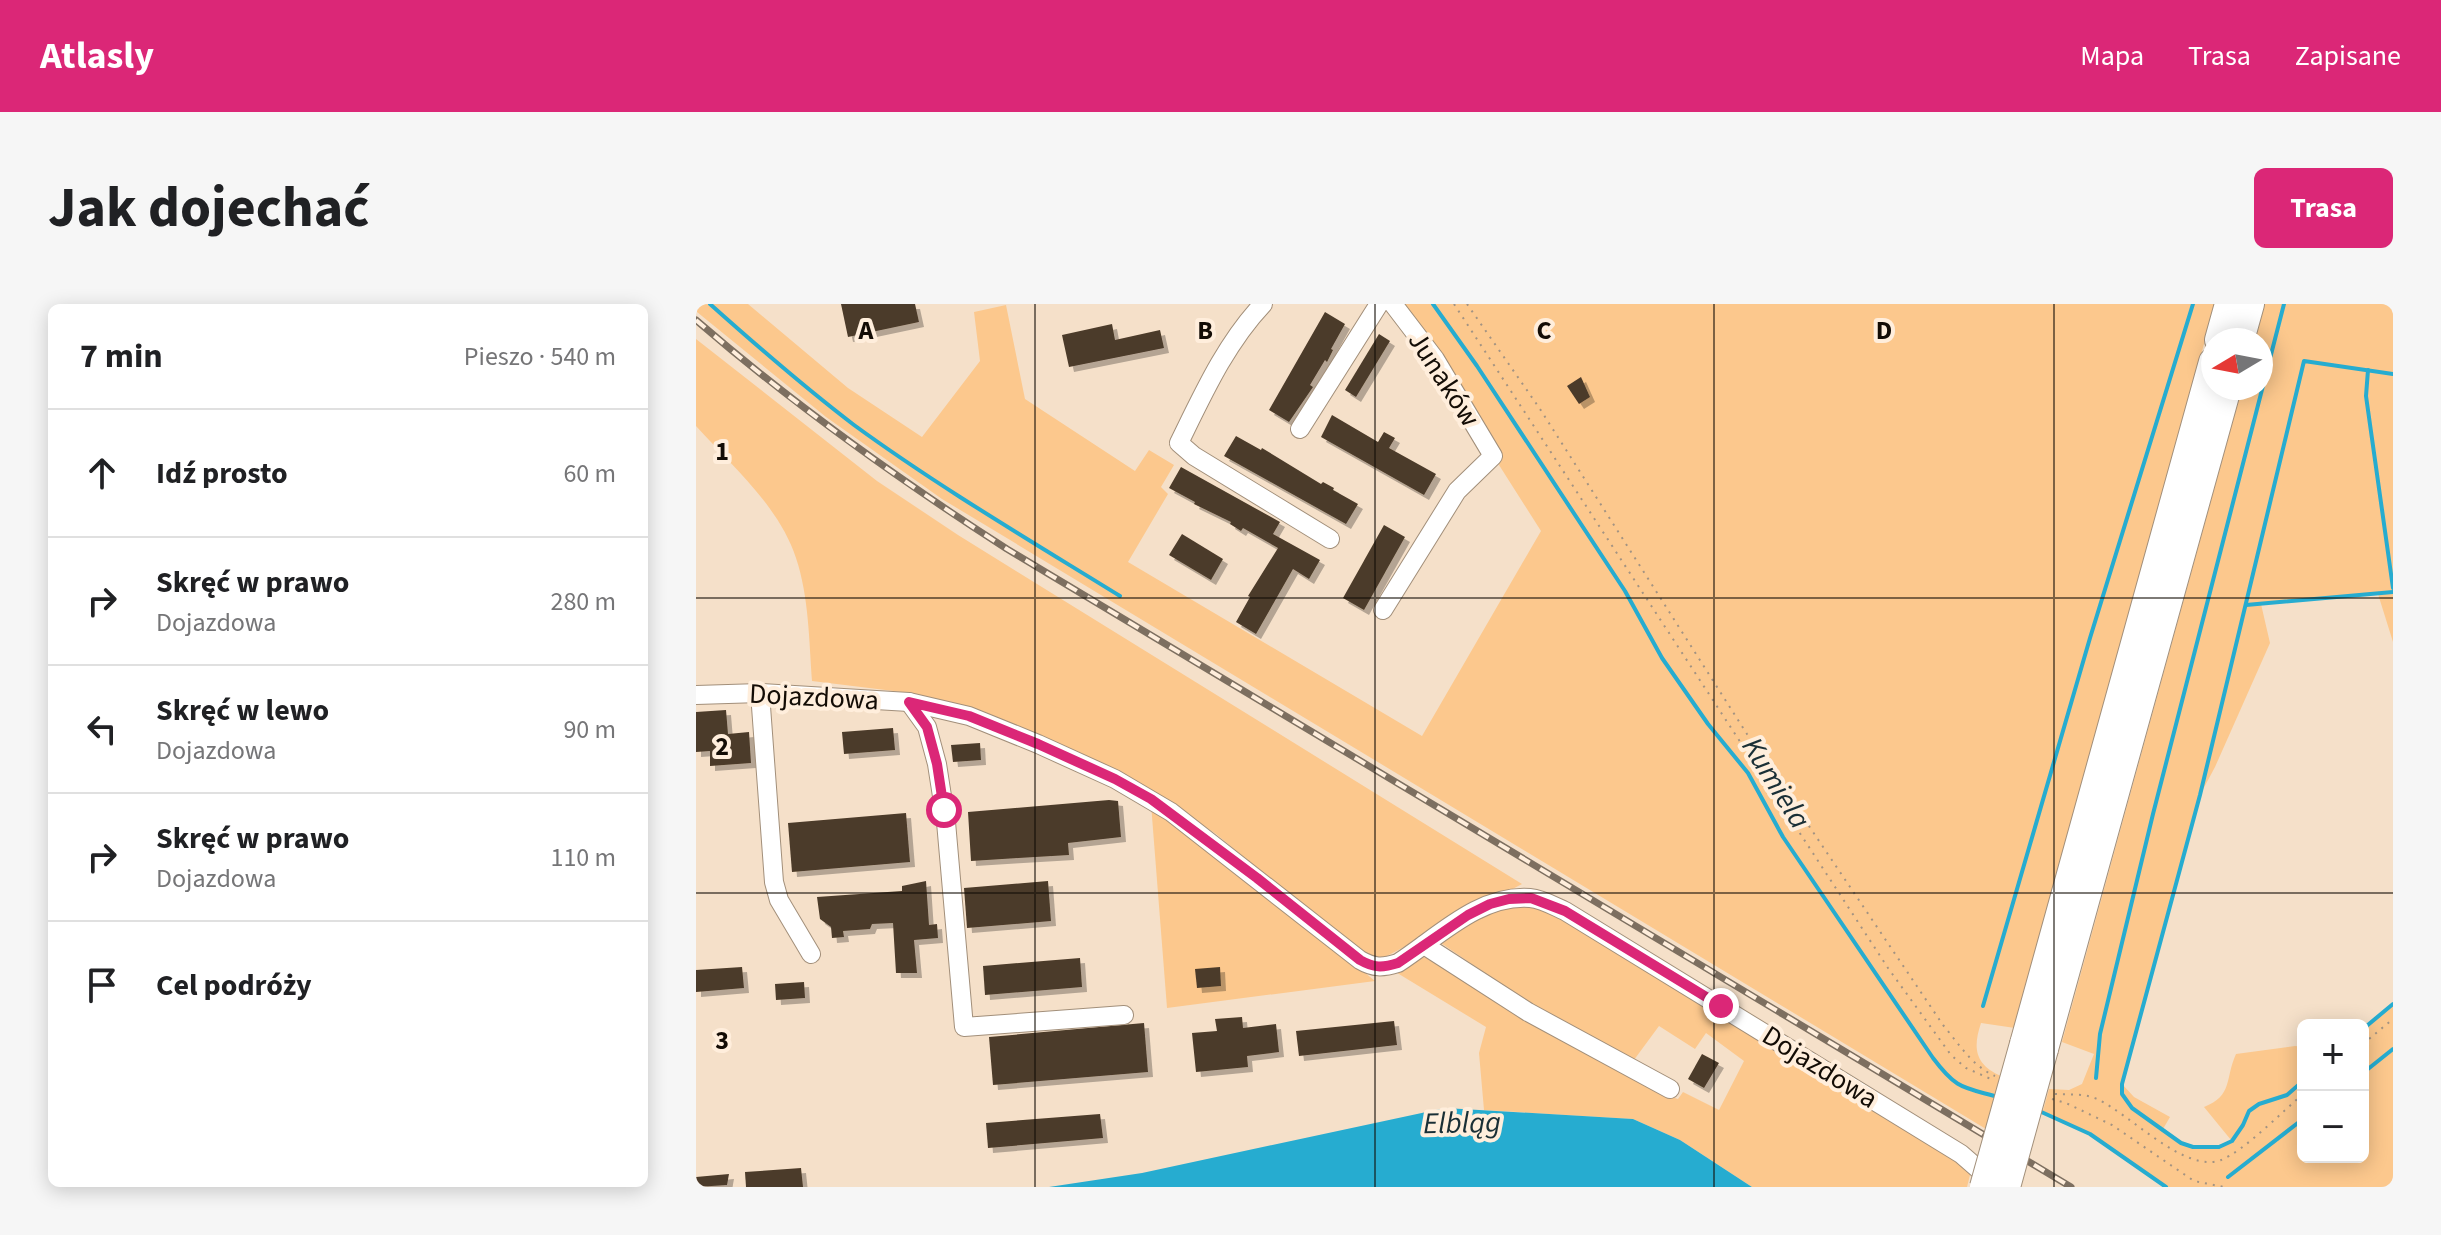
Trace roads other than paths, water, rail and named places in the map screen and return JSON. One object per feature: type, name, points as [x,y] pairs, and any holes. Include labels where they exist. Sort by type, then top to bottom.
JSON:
[{"type":"highway","points":[[2222,328],[2229,304]]},
{"type":"highway","points":[[2243,328],[2250,304]]},
{"type":"highway","points":[[2006,1187],[2034,1046],[2203,400]]},
{"type":"highway","points":[[1984,1187],[2034,1046],[2223,400]]},
{"type":"street","points":[[1263,304],[1244,325],[1229,349],[1179,443],[1194,456],[1330,539]]},
{"type":"street","points":[[1300,429],[1379,304]]},
{"type":"street","name":"Junaków","points":[[1383,610],[1457,491],[1493,456],[1435,359],[1393,304]]},
{"type":"street","points":[[760,693],[774,882],[779,900],[811,954]]},
{"type":"street","name":"Dojazdowa","points":[[696,695],[760,693],[909,702],[969,716],[1024,738],[1115,779],[1151,799],[1373,967],[1398,963],[1468,915],[1490,904],[1531,898],[1546,902],[1961,1154],[1999,1187]]},
{"type":"street","points":[[909,702],[927,727],[937,764],[946,822],[964,1027],[1124,1015]]},
{"type":"street","points":[[1424,945],[1528,1012],[1670,1089]]},
{"type":"water","name":"Elbląg","points":[[1445,1108],[1633,1119],[1680,1140],[1752,1187],[1049,1187],[1142,1173]]},
{"type":"waterway","points":[[710,304],[817,396],[886,448],[1120,596]]},
{"type":"waterway","name":"Kumiela","points":[[1433,304],[1625,591],[1662,658],[1708,724],[1748,773],[1783,837],[1933,1058],[1961,1086],[1998,1097]]},
{"type":"waterway","points":[[1983,1006],[2090,638],[2193,304]]},
{"type":"waterway","points":[[2096,1078],[2100,1034],[2153,814],[2284,304]]},
{"type":"waterway","points":[[2297,1086],[2287,1095],[2259,1104],[2249,1111],[2232,1141],[2219,1147],[2193,1147],[2181,1143],[2132,1108],[2122,1094],[2122,1084],[2200,795],[2304,361],[2393,374]]},
{"type":"waterway","points":[[2368,370],[2366,396],[2393,588]]},
{"type":"waterway","points":[[2246,605],[2393,592]]},
{"type":"waterway","points":[[2369,1024],[2393,1004]]},
{"type":"waterway","points":[[2369,1068],[2393,1049]]},
{"type":"waterway","name":"Kumiela","points":[[2037,1110],[2090,1134],[2166,1187]]},
{"type":"waterway","points":[[2228,1177],[2297,1124]]},
{"type":"railway","points":[[696,320],[847,440],[1007,549],[2071,1187]]}]
